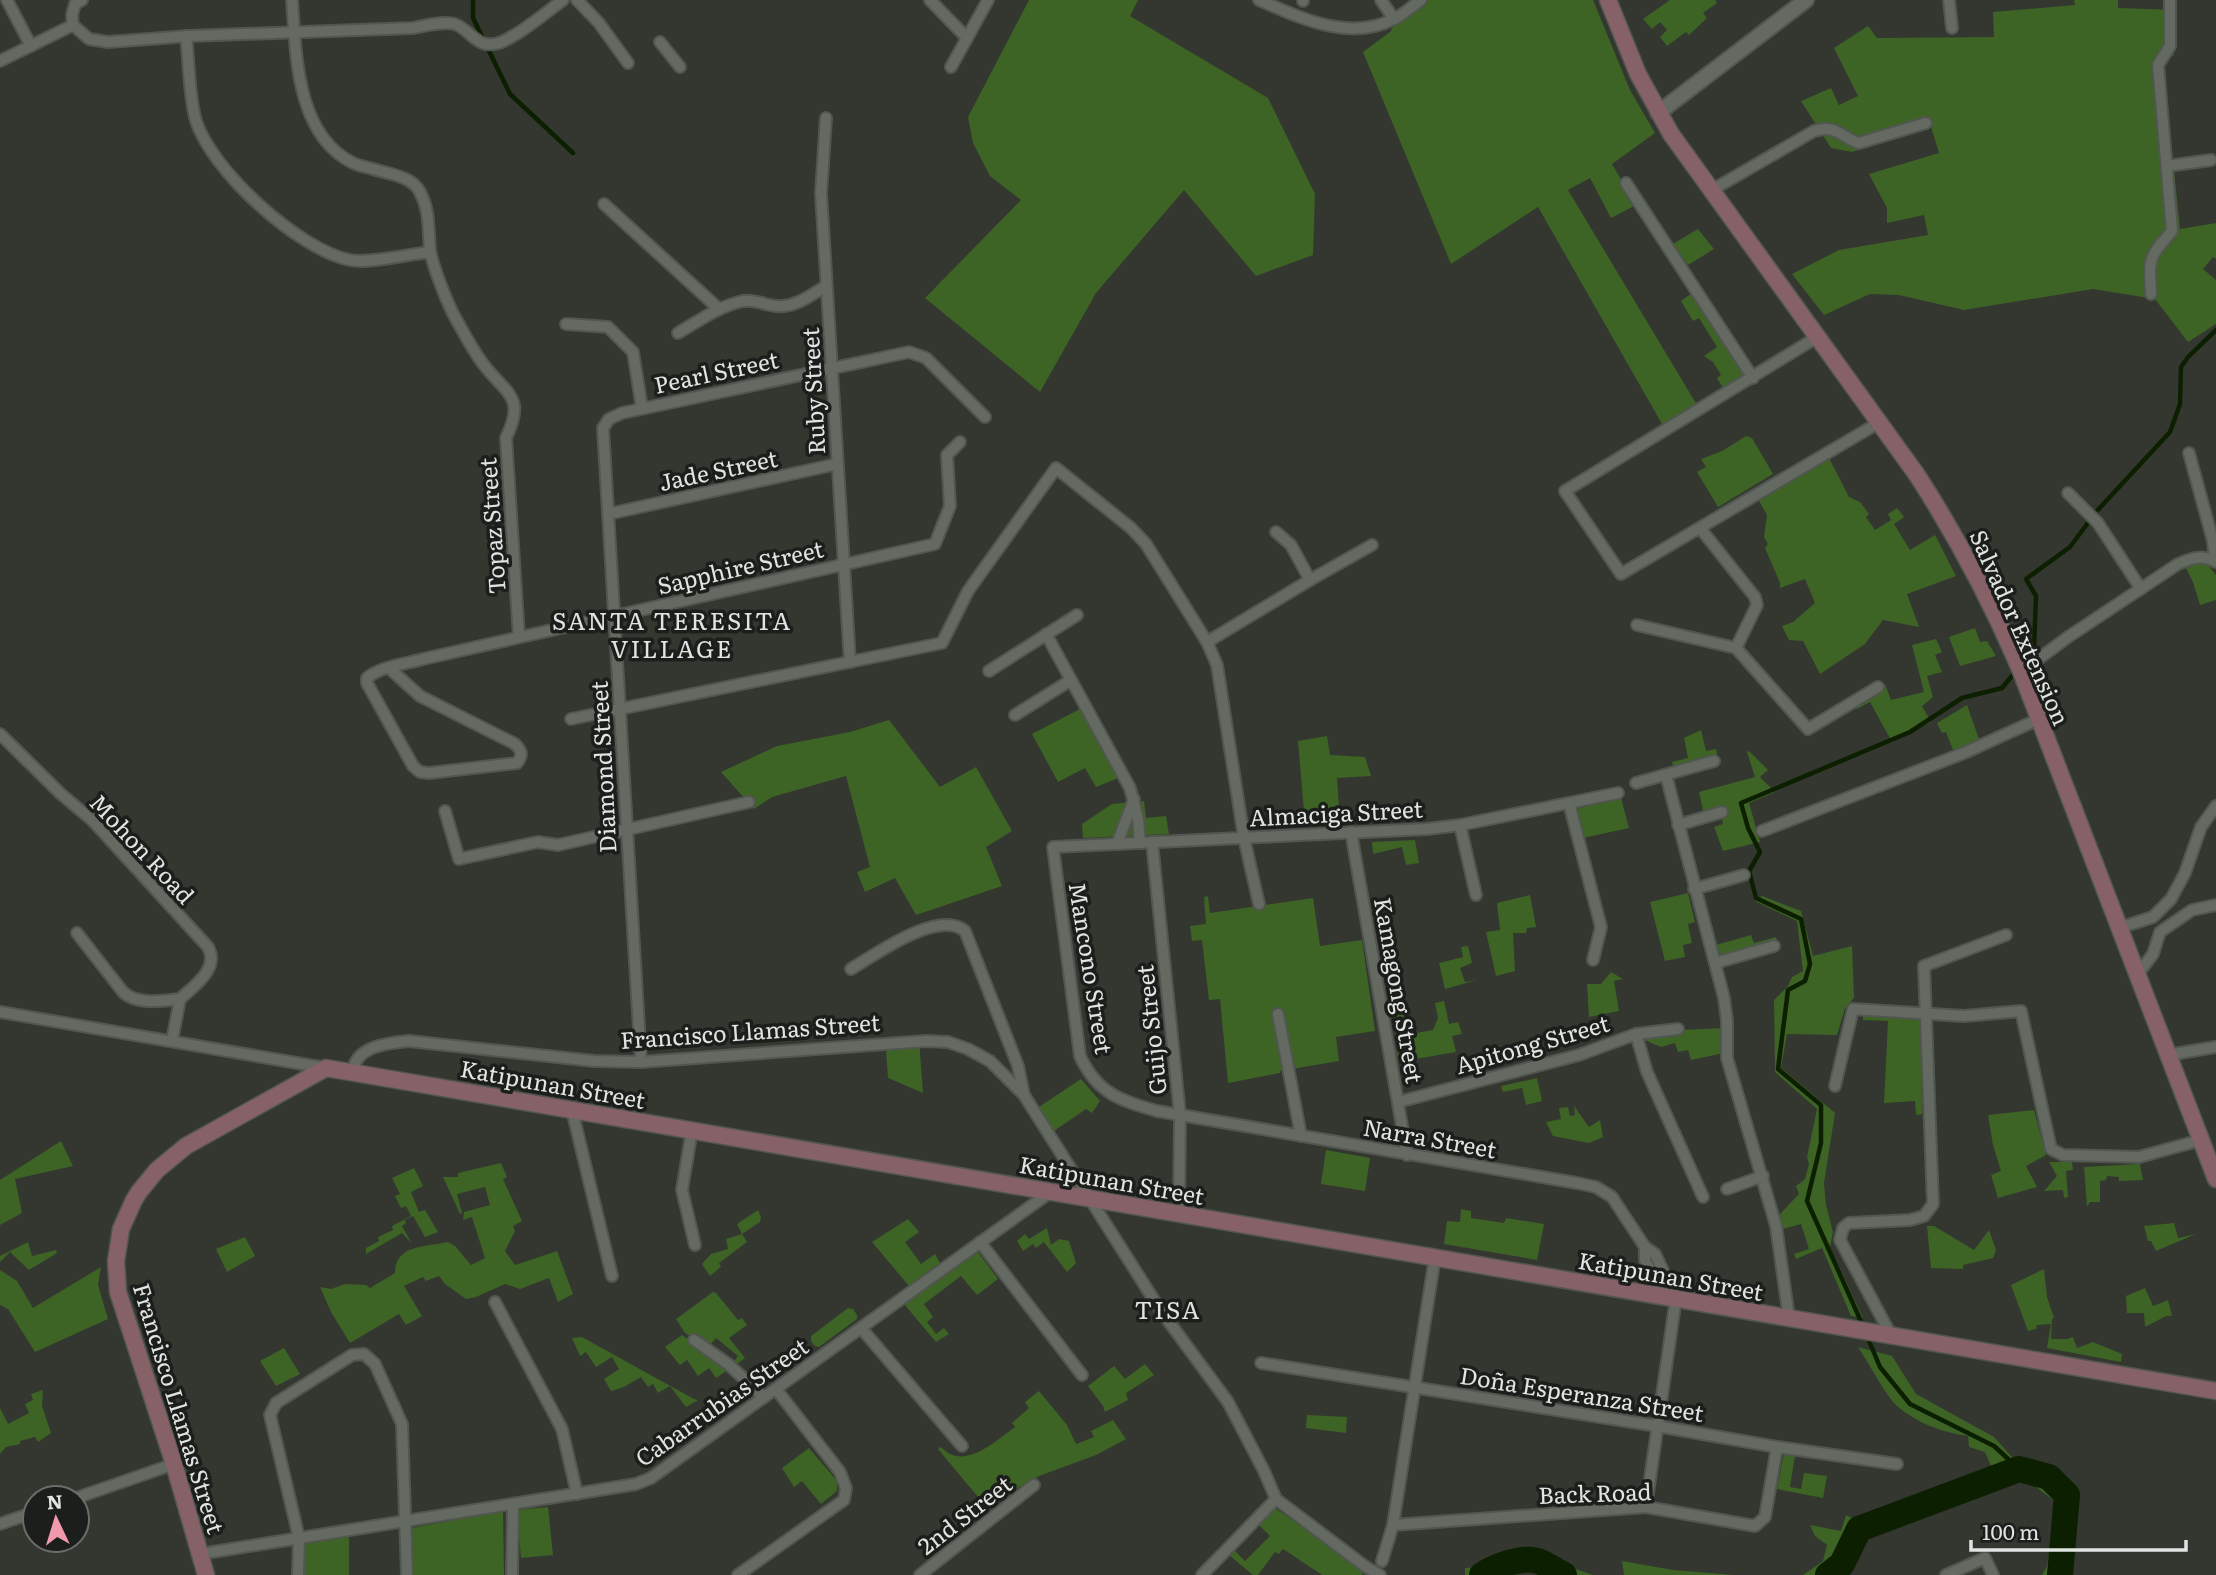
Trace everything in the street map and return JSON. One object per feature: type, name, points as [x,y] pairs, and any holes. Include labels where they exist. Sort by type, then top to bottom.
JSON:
[{"type":"main road","name":"Salvador Extension","points":[[1608,0],[1623,40],[1658,113],[1880,422],[1954,534],[1989,601],[2039,719],[2216,1180]]},
{"type":"main road","name":"Katipunan Street","points":[[326,1068],[2216,1391]]},
{"type":"main road","name":"Francisco Llamas Street","points":[[205,1575],[174,1464],[118,1292],[116,1261],[121,1229],[139,1192],[157,1170],[186,1146],[326,1068]]},
{"type":"street","points":[[7,0],[31,46]]},
{"type":"street","points":[[82,0],[75,4],[73,25],[89,40],[108,42],[456,24],[478,41],[498,44],[563,0]]},
{"type":"street","name":"Topaz Street","points":[[292,0],[294,32],[305,100],[318,132],[352,163],[409,180],[419,190],[429,221],[430,252],[452,312],[484,366],[513,398],[515,411],[506,438],[519,637]]},
{"type":"street","points":[[577,0],[599,23],[628,63]]},
{"type":"street","points":[[930,0],[967,38]]},
{"type":"street","points":[[951,67],[988,0]]},
{"type":"street","points":[[1259,0],[1337,28],[1373,26],[1394,19],[1421,0]]},
{"type":"street","points":[[1381,0],[1394,19]]},
{"type":"street","points":[[1658,113],[1806,0]]},
{"type":"street","points":[[1949,0],[1952,28]]},
{"type":"street","points":[[2151,294],[2149,263],[2153,253],[2172,231],[2158,65],[2169,46],[2171,0]]},
{"type":"street","points":[[0,61],[73,25]]},
{"type":"street","points":[[186,36],[195,119],[205,144],[261,209],[331,255],[354,261],[430,252]]},
{"type":"street","points":[[660,42],[680,68]]},
{"type":"street","name":"Ruby Street","points":[[826,118],[821,193],[850,662]]},
{"type":"street","points":[[1712,190],[1814,131],[1825,128],[1835,130],[1849,140],[1859,143],[1926,123]]},
{"type":"street","points":[[2167,166],[2211,160]]},
{"type":"street","points":[[1626,183],[1753,378]]},
{"type":"street","points":[[604,204],[719,309]]},
{"type":"street","points":[[678,334],[719,309],[744,301],[777,306],[794,305],[826,286]]},
{"type":"street","points":[[566,324],[608,327],[633,352],[642,408]]},
{"type":"street","points":[[1819,336],[1565,491],[1621,574],[1880,422]]},
{"type":"street","name":"Pearl Street","points":[[603,428],[609,419],[642,408],[909,352],[926,358],[985,417]]},
{"type":"street","name":"Diamond Street","points":[[603,428],[641,1062]]},
{"type":"street","name":"Sapphire Street","points":[[389,668],[420,696],[515,744],[522,757],[517,763],[420,772],[413,766],[367,683],[367,678],[389,668],[519,637],[935,544],[950,506],[947,455],[960,442]]},
{"type":"street","points":[[2189,453],[2216,561]]},
{"type":"street","name":"Jade Street","points":[[608,514],[837,464]]},
{"type":"street","points":[[571,719],[942,643],[968,591],[1056,468],[1131,528],[1146,544],[1207,642],[1217,665],[1244,838],[1259,904]]},
{"type":"street","points":[[2068,494],[2098,523],[2141,589]]},
{"type":"street","points":[[1700,528],[1755,597],[1757,605],[1736,649]]},
{"type":"street","points":[[1276,532],[1291,545],[1310,580]]},
{"type":"street","points":[[1207,642],[1372,545]]},
{"type":"street","points":[[2020,671],[2141,589],[2193,558],[2207,557],[2216,561]]},
{"type":"street","points":[[989,671],[1077,615]]},
{"type":"street","points":[[1637,625],[1736,649],[1808,729],[1878,687]]},
{"type":"street","name":"Guijo Street","points":[[1046,634],[1130,788],[1146,843],[1180,1115],[1179,1213]]},
{"type":"street","points":[[1014,715],[1071,680]]},
{"type":"street","points":[[1762,831],[1964,753],[2039,719]]},
{"type":"street","name":"Mohon Road","points":[[0,734],[61,794],[93,821],[208,947],[211,953],[210,964],[202,979],[180,999]]},
{"type":"street","points":[[1636,783],[1714,761]]},
{"type":"street","points":[[1666,775],[1715,963],[1727,1021],[1727,1058],[1776,1226],[1789,1318]]},
{"type":"street","name":"Almaciga Street","points":[[1053,847],[1460,825],[1618,793]]},
{"type":"street","points":[[1117,844],[1134,799]]},
{"type":"street","points":[[445,811],[459,859],[538,842],[558,845],[748,802]]},
{"type":"street","points":[[1569,803],[1601,927],[1593,960]]},
{"type":"street","points":[[2119,928],[2153,917],[2171,899],[2185,873],[2202,827],[2216,806]]},
{"type":"street","points":[[1678,825],[1722,811]]},
{"type":"street","points":[[1460,825],[1476,895]]},
{"type":"street","name":"Kamagong Street","points":[[1351,832],[1407,1155]]},
{"type":"street","name":"Mancono Street","points":[[1053,847],[1077,1040],[1087,1071],[1095,1082],[1123,1101],[1180,1115]]},
{"type":"street","points":[[1694,888],[1744,875]]},
{"type":"street","points":[[2137,975],[2153,954],[2160,932],[2192,910],[2216,905]]},
{"type":"street","points":[[850,969],[918,930],[951,925],[965,931],[1018,1066],[1024,1095]]},
{"type":"street","points":[[77,933],[129,997],[154,1001],[180,999],[172,1041]]},
{"type":"street","points":[[1891,1335],[1840,1240],[1843,1228],[1849,1223],[1910,1220],[1924,1216],[1933,1204],[1924,966],[2006,935]]},
{"type":"street","points":[[1715,963],[1773,946]]},
{"type":"street","points":[[1835,1086],[1853,1009],[1964,1016],[2021,1011],[2051,1149],[2063,1156],[2139,1157],[2201,1140]]},
{"type":"street","name":"Katipunan Street","points":[[0,1012],[326,1068]]},
{"type":"street","points":[[1278,1014],[1301,1136]]},
{"type":"street","name":"Apitong Street","points":[[1398,1102],[1579,1055],[1636,1034],[1678,1029]]},
{"type":"street","points":[[1636,1034],[1647,1072],[1703,1197]]},
{"type":"street","name":"Francisco Llamas Street","points":[[353,1072],[354,1063],[364,1051],[409,1041],[594,1061],[641,1062],[926,1041],[948,1042],[968,1049],[990,1061],[1024,1095],[1161,1311],[1228,1402],[1276,1499]]},
{"type":"street","points":[[2168,1055],[2216,1047]]},
{"type":"street","points":[[572,1110],[612,1276]]},
{"type":"street","name":"Narra Street","points":[[1180,1115],[1596,1187],[1612,1197],[1645,1247],[1645,1260],[1670,1297]]},
{"type":"street","points":[[692,1130],[682,1189],[695,1245]]},
{"type":"street","points":[[1727,1189],[1763,1176]]},
{"type":"street","name":"Cabarrubias Street","points":[[200,1554],[577,1494],[636,1484],[651,1478],[1052,1192]]},
{"type":"street","points":[[981,1242],[1082,1375]]},
{"type":"street","points":[[1382,1561],[1393,1525],[1435,1257]]},
{"type":"street","points":[[1646,1507],[1670,1297]]},
{"type":"street","points":[[495,1302],[562,1429],[577,1494]]},
{"type":"street","points":[[861,1328],[962,1446]]},
{"type":"street","points":[[694,1340],[729,1364],[764,1397]]},
{"type":"street","points":[[298,1575],[299,1538],[270,1415],[275,1403],[352,1355],[364,1354],[375,1364],[402,1424],[407,1575]]},
{"type":"street","name":"Doña Esperanza Street","points":[[1261,1363],[1897,1464]]},
{"type":"street","points":[[738,1575],[844,1500],[846,1488],[841,1472],[776,1389]]},
{"type":"street","name":"Back Road","points":[[1393,1525],[1646,1507],[1749,1526],[1758,1524],[1765,1517],[1777,1447]]},
{"type":"street","points":[[91,1493],[174,1464]]},
{"type":"street","name":"2nd Street","points":[[920,1575],[1034,1485]]},
{"type":"street","points":[[1202,1575],[1276,1499],[1380,1575]]},
{"type":"street","points":[[512,1575],[513,1504]]},
{"type":"street","points":[[0,1524],[21,1517]]},
{"type":"street","points":[[1946,1575],[1985,1558],[1993,1575]]},
{"type":"green space","points":[[1029,0],[1138,0],[1130,16],[1268,98],[1315,194],[1313,255],[1256,276],[1184,190],[1096,293],[1040,392],[925,298],[1021,200],[990,176],[973,143],[968,117]]},
{"type":"green space","points":[[1425,0],[1593,0],[1630,90],[1655,133],[1612,164],[1636,205],[1611,218],[1590,178],[1568,190],[1697,405],[1662,424],[1538,207],[1451,264],[1363,52],[1390,32],[1397,20]]},
{"type":"green space","points":[[1670,0],[1715,0],[1717,3],[1703,13],[1707,18],[1689,35],[1686,32],[1667,46],[1660,37],[1667,30],[1660,22],[1652,29],[1643,19]]},
{"type":"green space","points":[[2074,0],[2118,0],[2118,8],[2177,10],[2174,55],[2163,63],[2180,229],[2216,223],[2216,259],[2213,257],[2203,269],[2216,280],[2216,324],[2188,342],[2155,299],[2093,289],[1964,310],[1899,295],[1870,294],[1824,315],[1792,274],[1839,250],[1928,235],[1924,215],[1887,223],[1887,208],[1869,174],[1939,153],[1931,127],[1852,152],[1831,148],[1801,101],[1831,88],[1839,105],[1858,96],[1834,48],[1868,26],[1877,38],[1994,37],[1993,12],[2075,5]]},
{"type":"green space","points":[[1698,229],[1714,249],[1688,265],[1673,244]]},
{"type":"green space","points":[[1692,293],[1746,376],[1723,388],[1717,378],[1721,375],[1713,362],[1704,356],[1717,347],[1699,318],[1693,321],[1681,301]]},
{"type":"green space","points":[[1746,436],[1752,438],[1773,474],[1718,507],[1697,472],[1706,467],[1701,459],[1722,451]]},
{"type":"green space","points":[[1829,458],[1849,497],[1860,502],[1869,514],[1866,517],[1875,530],[1891,520],[1888,514],[1897,508],[1904,517],[1894,524],[1910,550],[1935,535],[1956,576],[1907,594],[1919,627],[1883,620],[1865,644],[1820,674],[1803,641],[1789,640],[1782,626],[1793,622],[1815,603],[1805,579],[1780,588],[1765,548],[1768,544],[1764,537],[1767,515],[1759,501]]},
{"type":"green space","points":[[2205,561],[2216,575],[2216,600],[2200,605],[2186,568]]},
{"type":"green space","points":[[1975,628],[1980,642],[1987,641],[1996,656],[1960,666],[1949,637]]},
{"type":"green space","points":[[1936,639],[1942,652],[1935,655],[1942,672],[1927,676],[1933,697],[1922,706],[1931,722],[1892,742],[1870,702],[1857,709],[1854,704],[1885,684],[1891,700],[1924,692],[1912,645]]},
{"type":"green space","points":[[1967,705],[1980,742],[1953,750],[1946,732],[1942,733],[1937,723]]},
{"type":"green space","points":[[1080,709],[1118,778],[1096,787],[1085,768],[1058,782],[1032,734]]},
{"type":"green space","points":[[889,720],[940,787],[976,767],[1012,831],[986,847],[1002,886],[916,915],[895,878],[865,892],[857,872],[870,867],[846,776],[772,797],[754,809],[721,772],[777,746],[850,732]]},
{"type":"green space","points":[[1701,730],[1706,751],[1716,749],[1717,755],[1674,768],[1672,762],[1688,758],[1684,738]]},
{"type":"green space","points":[[1327,736],[1330,755],[1365,757],[1371,776],[1337,778],[1340,822],[1300,823],[1300,811],[1304,811],[1298,741]]},
{"type":"green space","points":[[1747,752],[1768,770],[1760,777],[1775,792],[1749,803],[1760,842],[1723,851],[1714,827],[1723,824],[1721,815],[1705,819],[1699,792],[1755,777]]},
{"type":"green space","points":[[1621,798],[1629,828],[1583,838],[1575,809]]},
{"type":"green space","points":[[1144,801],[1146,818],[1166,816],[1169,834],[1083,838],[1082,824],[1112,804]]},
{"type":"green space","points":[[1415,840],[1419,863],[1406,865],[1402,847],[1373,854],[1372,842]]},
{"type":"green space","points":[[1688,893],[1695,922],[1688,924],[1692,943],[1683,945],[1685,957],[1665,961],[1650,902]]},
{"type":"green space","points":[[1530,895],[1536,927],[1527,928],[1526,933],[1513,933],[1515,971],[1496,976],[1486,932],[1500,930],[1497,903]]},
{"type":"green space","points":[[1208,896],[1210,913],[1313,898],[1320,946],[1362,940],[1375,1031],[1336,1037],[1339,1061],[1228,1083],[1220,999],[1209,1000],[1202,940],[1192,941],[1190,926],[1206,924],[1204,897]]},
{"type":"green space","points":[[1762,896],[1801,911],[1813,956],[1852,946],[1854,998],[1845,1008],[1837,1035],[1787,1034],[1781,1068],[1835,1113],[1824,1183],[1833,1232],[1830,1247],[1863,1318],[1851,1316],[1822,1248],[1796,1259],[1794,1254],[1809,1249],[1801,1224],[1783,1229],[1780,1214],[1799,1194],[1796,1186],[1805,1179],[1817,1109],[1775,1072],[1774,1000],[1788,986],[1792,977],[1803,971],[1797,921],[1755,901]]},
{"type":"green space","points":[[1751,935],[1754,943],[1776,937],[1777,942],[1719,959],[1716,945]]},
{"type":"green space","points":[[1468,946],[1472,963],[1460,968],[1465,982],[1477,980],[1445,989],[1439,963],[1463,957],[1461,947]]},
{"type":"green space","points":[[1611,972],[1623,979],[1614,981],[1619,1011],[1589,1017],[1587,984],[1601,984]]},
{"type":"green space","points":[[1444,1001],[1449,1024],[1458,1022],[1462,1034],[1452,1036],[1456,1052],[1398,1062],[1392,1010],[1408,1007],[1411,1034],[1433,1030],[1438,1018],[1435,1003]]},
{"type":"green space","points":[[1863,1014],[1921,1017],[1922,1114],[1916,1115],[1915,1101],[1884,1103],[1888,1021],[1863,1020]]},
{"type":"green space","points":[[1725,1028],[1724,1053],[1691,1060],[1688,1050],[1678,1052],[1675,1043],[1661,1047],[1637,1037],[1680,1030]]},
{"type":"green space","points":[[920,1048],[923,1093],[888,1078],[886,1049]]},
{"type":"green space","points":[[1537,1078],[1542,1101],[1526,1105],[1522,1088],[1503,1092],[1501,1086]]},
{"type":"green space","points":[[1081,1079],[1100,1101],[1092,1113],[1086,1109],[1054,1131],[1039,1107]]},
{"type":"green space","points":[[1574,1106],[1589,1127],[1600,1120],[1603,1137],[1589,1143],[1553,1136],[1546,1122],[1561,1119],[1559,1108],[1568,1107],[1570,1116],[1575,1115]]},
{"type":"green space","points":[[2034,1110],[2046,1155],[2026,1166],[2037,1187],[1998,1198],[1991,1175],[2001,1171],[1988,1115]]},
{"type":"green space","points":[[61,1141],[73,1166],[15,1179],[22,1213],[0,1225],[0,1180]]},
{"type":"green space","points":[[1326,1150],[1370,1158],[1365,1191],[1321,1184]]},
{"type":"green space","points":[[2049,1162],[2072,1162],[2073,1170],[2066,1171],[2068,1197],[2064,1198],[2063,1190],[2044,1191],[2057,1176]]},
{"type":"green space","points":[[501,1163],[507,1177],[503,1179],[522,1221],[513,1226],[515,1231],[505,1251],[515,1265],[557,1251],[573,1294],[558,1302],[549,1278],[520,1289],[505,1284],[466,1299],[445,1284],[439,1276],[426,1281],[423,1277],[404,1286],[422,1316],[406,1325],[399,1314],[350,1343],[331,1312],[320,1287],[331,1289],[345,1284],[366,1285],[370,1288],[395,1273],[396,1264],[406,1252],[422,1246],[448,1242],[455,1246],[471,1265],[485,1258],[472,1217],[463,1220],[464,1212],[490,1205],[485,1187],[457,1194],[462,1213],[460,1214],[443,1177],[458,1177],[458,1173]]},
{"type":"green space","points":[[2140,1164],[2143,1180],[2119,1181],[2119,1177],[2107,1176],[2106,1180],[2100,1181],[2100,1202],[2090,1202],[2087,1207],[2084,1167]]},
{"type":"green space","points":[[414,1168],[423,1186],[411,1192],[419,1212],[425,1210],[438,1232],[425,1237],[413,1216],[405,1220],[406,1223],[402,1226],[412,1244],[402,1233],[366,1254],[366,1248],[379,1241],[378,1237],[393,1230],[392,1226],[411,1216],[406,1206],[401,1208],[395,1196],[400,1194],[392,1178]]},
{"type":"green space","points":[[1461,1209],[1471,1211],[1471,1218],[1504,1223],[1506,1218],[1544,1224],[1537,1260],[1444,1244],[1447,1221],[1460,1222]]},
{"type":"green space","points":[[758,1210],[760,1222],[742,1234],[737,1224]]},
{"type":"green space","points":[[908,1219],[919,1232],[905,1242],[921,1264],[935,1254],[940,1263],[909,1286],[872,1242]]},
{"type":"green space","points":[[2174,1223],[2178,1238],[2196,1234],[2156,1251],[2151,1241],[2148,1241],[2144,1226]]},
{"type":"green space","points":[[1927,1226],[1934,1226],[1974,1250],[1989,1230],[1996,1250],[1993,1258],[1963,1265],[1963,1269],[1931,1268]]},
{"type":"green space","points":[[1047,1228],[1051,1245],[1059,1239],[1069,1241],[1076,1263],[1067,1272],[1044,1242],[1036,1248],[1033,1244],[1023,1251],[1017,1241],[1025,1234],[1029,1239]]},
{"type":"green space","points":[[742,1234],[747,1242],[719,1263],[721,1267],[710,1276],[702,1264],[711,1254],[728,1249],[726,1239]]},
{"type":"green space","points":[[245,1237],[255,1256],[227,1272],[216,1249]]},
{"type":"green space","points":[[28,1242],[32,1256],[56,1250],[57,1253],[29,1270],[10,1252],[0,1262],[0,1256]]},
{"type":"green space","points":[[978,1252],[998,1279],[977,1295],[961,1276],[924,1304],[933,1317],[927,1322],[936,1334],[944,1328],[949,1334],[936,1342],[904,1304]]},
{"type":"green space","points":[[101,1267],[98,1285],[108,1319],[35,1352],[8,1309],[0,1305],[0,1270],[17,1281],[33,1308]]},
{"type":"green space","points":[[2044,1269],[2047,1297],[2054,1318],[2051,1339],[2073,1337],[2077,1348],[2093,1342],[2122,1354],[2121,1362],[2047,1348],[2051,1324],[2037,1325],[2036,1329],[2028,1331],[2011,1285]]},
{"type":"green space","points":[[2145,1288],[2153,1306],[2168,1300],[2172,1316],[2145,1326],[2144,1313],[2127,1313],[2126,1296]]},
{"type":"green space","points":[[713,1292],[738,1320],[742,1318],[747,1325],[729,1338],[745,1358],[734,1366],[732,1364],[738,1356],[716,1338],[709,1346],[685,1333],[676,1319]]},
{"type":"green space","points":[[848,1308],[853,1309],[857,1319],[819,1347],[815,1346],[811,1336]]},
{"type":"green space","points":[[682,1335],[729,1369],[716,1378],[709,1368],[698,1376],[687,1360],[680,1365],[665,1347]]},
{"type":"green space","points":[[582,1337],[698,1400],[686,1407],[670,1386],[658,1393],[653,1384],[648,1387],[641,1377],[611,1391],[604,1379],[619,1369],[612,1357],[596,1367],[586,1352],[580,1356],[572,1338]]},
{"type":"green space","points":[[1858,1347],[1892,1356],[1916,1394],[1994,1437],[2019,1465],[2050,1473],[2068,1492],[2078,1493],[2073,1570],[2068,1575],[2042,1575],[2047,1566],[2057,1503],[2022,1476],[2000,1485],[1997,1481],[1871,1526],[1844,1575],[1803,1575],[1823,1561],[1827,1545],[1815,1536],[1810,1525],[1841,1531],[1846,1515],[1865,1525],[1957,1491],[1983,1475],[1996,1477],[1985,1452],[1969,1447],[1968,1436],[1931,1426],[1898,1407]]},
{"type":"green space","points":[[284,1348],[300,1374],[276,1386],[260,1361]]},
{"type":"green space","points":[[1145,1364],[1154,1375],[1126,1393],[1128,1400],[1105,1412],[1088,1386],[1114,1366],[1125,1379]]},
{"type":"green space","points":[[43,1390],[42,1406],[51,1433],[38,1442],[35,1437],[20,1441],[20,1444],[6,1447],[0,1454],[0,1408],[8,1424],[29,1413],[25,1404],[33,1400],[31,1394]]},
{"type":"green space","points":[[1039,1391],[1067,1425],[1076,1444],[1094,1437],[1091,1431],[1113,1420],[1126,1439],[1096,1455],[1039,1476],[1009,1493],[978,1521],[971,1513],[983,1503],[938,1449],[941,1447],[950,1454],[959,1456],[979,1452],[1015,1427],[1012,1423],[1029,1408],[1025,1402]]},
{"type":"green space","points":[[1307,1415],[1347,1417],[1346,1433],[1306,1428]]},
{"type":"green space","points":[[809,1448],[837,1481],[837,1491],[821,1504],[802,1481],[794,1487],[782,1468]]},
{"type":"green space","points":[[1784,1453],[1795,1455],[1790,1487],[1801,1489],[1804,1473],[1827,1476],[1823,1498],[1777,1489]]},
{"type":"green space","points":[[548,1507],[553,1555],[521,1558],[517,1510]]},
{"type":"green space","points":[[1275,1508],[1364,1570],[1362,1575],[1322,1575],[1283,1549],[1279,1554],[1275,1552],[1258,1575],[1253,1575],[1229,1555],[1234,1550],[1245,1561],[1270,1536],[1259,1525]]},
{"type":"green space","points":[[503,1511],[504,1575],[412,1575],[411,1528]]},
{"type":"green space","points":[[349,1536],[349,1575],[301,1575],[300,1544]]},
{"type":"green space","points":[[1533,1555],[1593,1575],[1559,1575],[1530,1564],[1507,1568],[1490,1575],[1465,1575],[1465,1568],[1479,1567],[1493,1558]]},
{"type":"green space","points":[[1622,1561],[1673,1570],[1734,1575],[1624,1575]]},
{"type":"waterway","points":[[473,0],[473,18],[510,94],[573,153]]},
{"type":"waterway","points":[[2021,664],[2034,649],[2036,596],[2026,579],[2070,547],[2096,512],[2170,432],[2180,404],[2181,367],[2216,330]]},
{"type":"waterway","points":[[1864,1328],[1807,1201],[1821,1143],[1821,1105],[1778,1069],[1788,990],[1805,981],[1810,964],[1801,919],[1756,898],[1749,871],[1760,852],[1748,828],[1741,803],[1910,732],[1962,698],[2002,688],[2016,671]]},
{"type":"waterway","points":[[1867,1336],[1880,1367],[1910,1404],[1994,1446],[2019,1469]]},
{"type":"waterway","points":[[1828,1575],[1842,1564],[1859,1529],[2019,1469],[2049,1477],[2067,1495],[2060,1575]]},
{"type":"waterway","points":[[1482,1575],[1494,1568],[1525,1560],[1541,1562],[1564,1575]]},
{"type":"district","name":"SANTA TERESITA VILLAGE","points":[[672,633]]},
{"type":"district","name":"TISA","points":[[1168,1308]]}]
